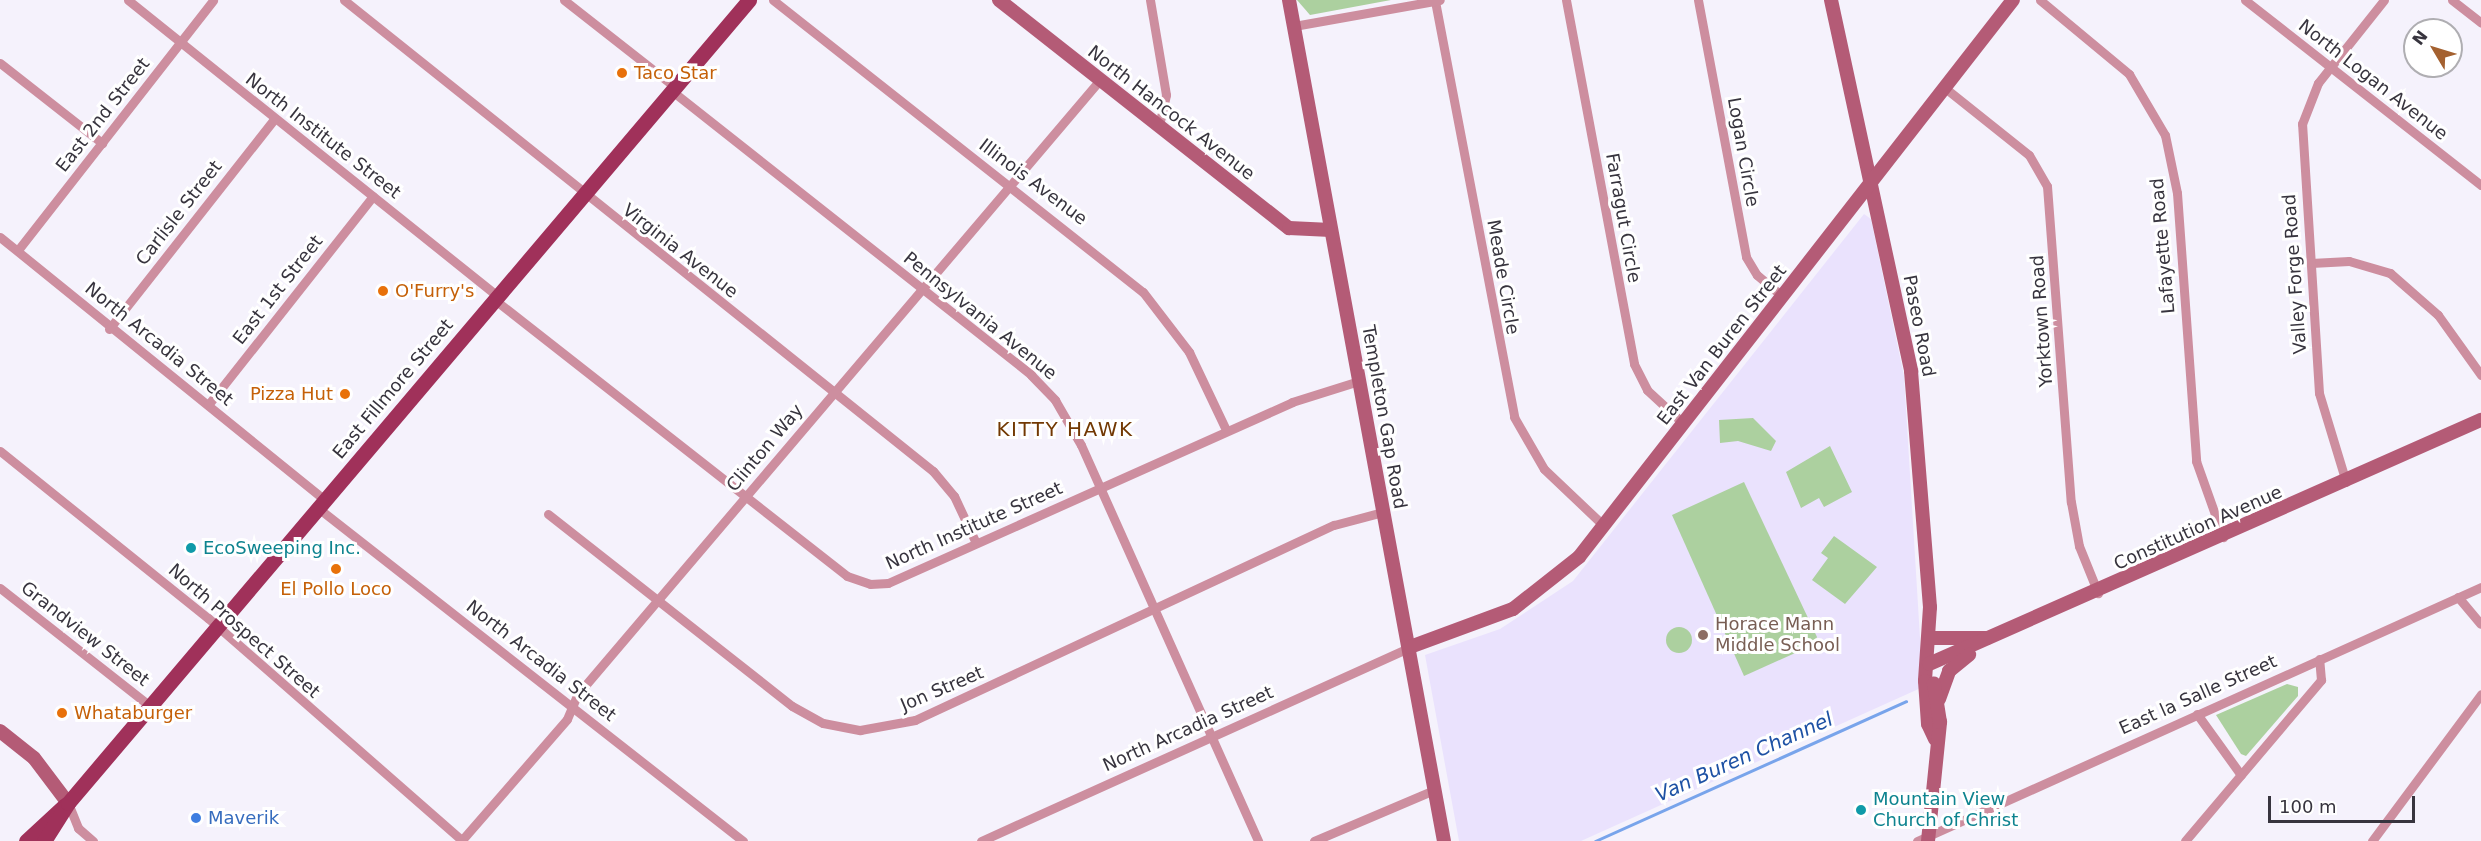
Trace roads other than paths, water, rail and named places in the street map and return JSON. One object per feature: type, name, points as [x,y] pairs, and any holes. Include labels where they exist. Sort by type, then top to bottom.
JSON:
[{"type":"main road","name":"East Fillmore Street","points":[[26,841],[68,803],[749,0]]},
{"type":"main road","name":"East Fillmore Street","points":[[44,841],[68,803]]},
{"type":"street","name":"North Institute Street","points":[[128,0],[746,497],[862,583],[888,583],[1226,430],[1359,381]]},
{"type":"street","name":"East 2nd Street","points":[[18,250],[213,0]]},
{"type":"street","name":"Virginia Avenue","points":[[344,0],[583,194],[943,480],[976,543]]},
{"type":"street","name":"Pennsylvania Avenue","points":[[564,0],[1044,388],[1073,428],[1258,841]]},
{"type":"street","name":"Illinois Avenue","points":[[773,0],[1100,254],[1157,306],[1189,352],[1226,430]]},
{"type":"street","name":"North Hancock Avenue","points":[[999,0],[1099,81],[1289,228],[1331,231]]},
{"type":"street","points":[[1149,0],[1166,95],[1159,126]]},
{"type":"street","name":"Templeton Gap Road","points":[[1289,0],[1410,647],[1443,841]]},
{"type":"street","points":[[1294,26],[1438,0]]},
{"type":"street","name":"Meade Circle","points":[[1438,0],[1514,417],[1544,469],[1605,526]]},
{"type":"street","name":"Farragut Circle","points":[[1566,0],[1634,364],[1647,390],[1684,424]]},
{"type":"street","name":"Logan Circle","points":[[1698,0],[1746,256],[1757,275],[1782,296]]},
{"type":"street","name":"Paseo Road","points":[[1831,0],[1911,371],[1930,638],[1928,724],[1935,739]]},
{"type":"street","name":"East Van Buren Street","points":[[1410,647],[1481,625],[1529,600],[1561,576],[1605,526],[2013,0]]},
{"type":"street","name":"Lafayette Road","points":[[2040,0],[2122,68],[2165,135],[2177,193],[2196,461],[2223,537]]},
{"type":"street","name":"North Logan Avenue","points":[[2245,0],[2481,185]]},
{"type":"street","name":"Valley Forge Road","points":[[2346,482],[2322,412],[2302,124],[2312,95],[2384,0]]},
{"type":"street","points":[[2452,0],[2481,23]]},
{"type":"street","points":[[0,63],[102,143]]},
{"type":"street","name":"Clinton Way","points":[[463,841],[657,602],[1099,81]]},
{"type":"street","name":"Yorktown Road","points":[[1945,88],[2029,155],[2047,186],[2071,502],[2079,546],[2098,593]]},
{"type":"street","name":"Carlisle Street","points":[[109,328],[274,118]]},
{"type":"street","name":"East 1st Street","points":[[208,405],[373,196]]},
{"type":"street","name":"North Arcadia Street","points":[[0,237],[109,328],[208,405],[322,504],[572,707],[743,841]]},
{"type":"street","points":[[2311,263],[2349,261],[2390,273],[2438,315],[2481,375]]},
{"type":"street","name":"Constitution Avenue","points":[[1929,664],[1997,638],[2481,420]]},
{"type":"street","name":"North Prospect Street","points":[[0,451],[217,627],[463,841]]},
{"type":"street","name":"Jon Street","points":[[548,514],[657,602],[797,709],[823,723],[860,730],[915,720],[1334,525],[1383,512]]},
{"type":"street","name":"East la Salle Street","points":[[1924,839],[2481,586]]},
{"type":"street","name":"Grandview Street","points":[[0,588],[150,706]]},
{"type":"street","points":[[2458,597],[2481,624]]},
{"type":"street","points":[[1930,638],[1997,638]]},
{"type":"street","name":"North Arcadia Street","points":[[981,841],[1410,647]]},
{"type":"street","points":[[1940,714],[1944,680],[1976,647]]},
{"type":"street","points":[[2185,841],[2321,680],[2319,659]]},
{"type":"street","name":"Paseo Road","points":[[1924,839],[1940,714],[1929,664]]},
{"type":"street","points":[[2372,841],[2481,694]]},
{"type":"street","points":[[2197,714],[2241,775]]},
{"type":"street","points":[[0,731],[34,758],[68,803],[78,828],[93,841]]},
{"type":"street","points":[[1314,841],[1434,790]]},
{"type":"waterway","name":"Van Buren Channel","points":[[1595,841],[1906,701]]},
{"type":"place","name":"Taco Star","points":[[622,73]]},
{"type":"place","name":"O'Furry's","points":[[383,291]]},
{"type":"place","name":"Pizza Hut","points":[[345,394]]},
{"type":"place","name":"EcoSweeping Inc.","points":[[191,548]]},
{"type":"place","name":"El Pollo Loco","points":[[336,569]]},
{"type":"place","name":"Horace Mann Middle School","points":[[1703,635]]},
{"type":"place","name":"Whataburger","points":[[62,713]]},
{"type":"place","name":"Mountain View Church of Christ","points":[[1861,810]]},
{"type":"place","name":"Maverik","points":[[196,818]]},
{"type":"district","name":"KITTY HAWK","points":[[1065,429]]}]
